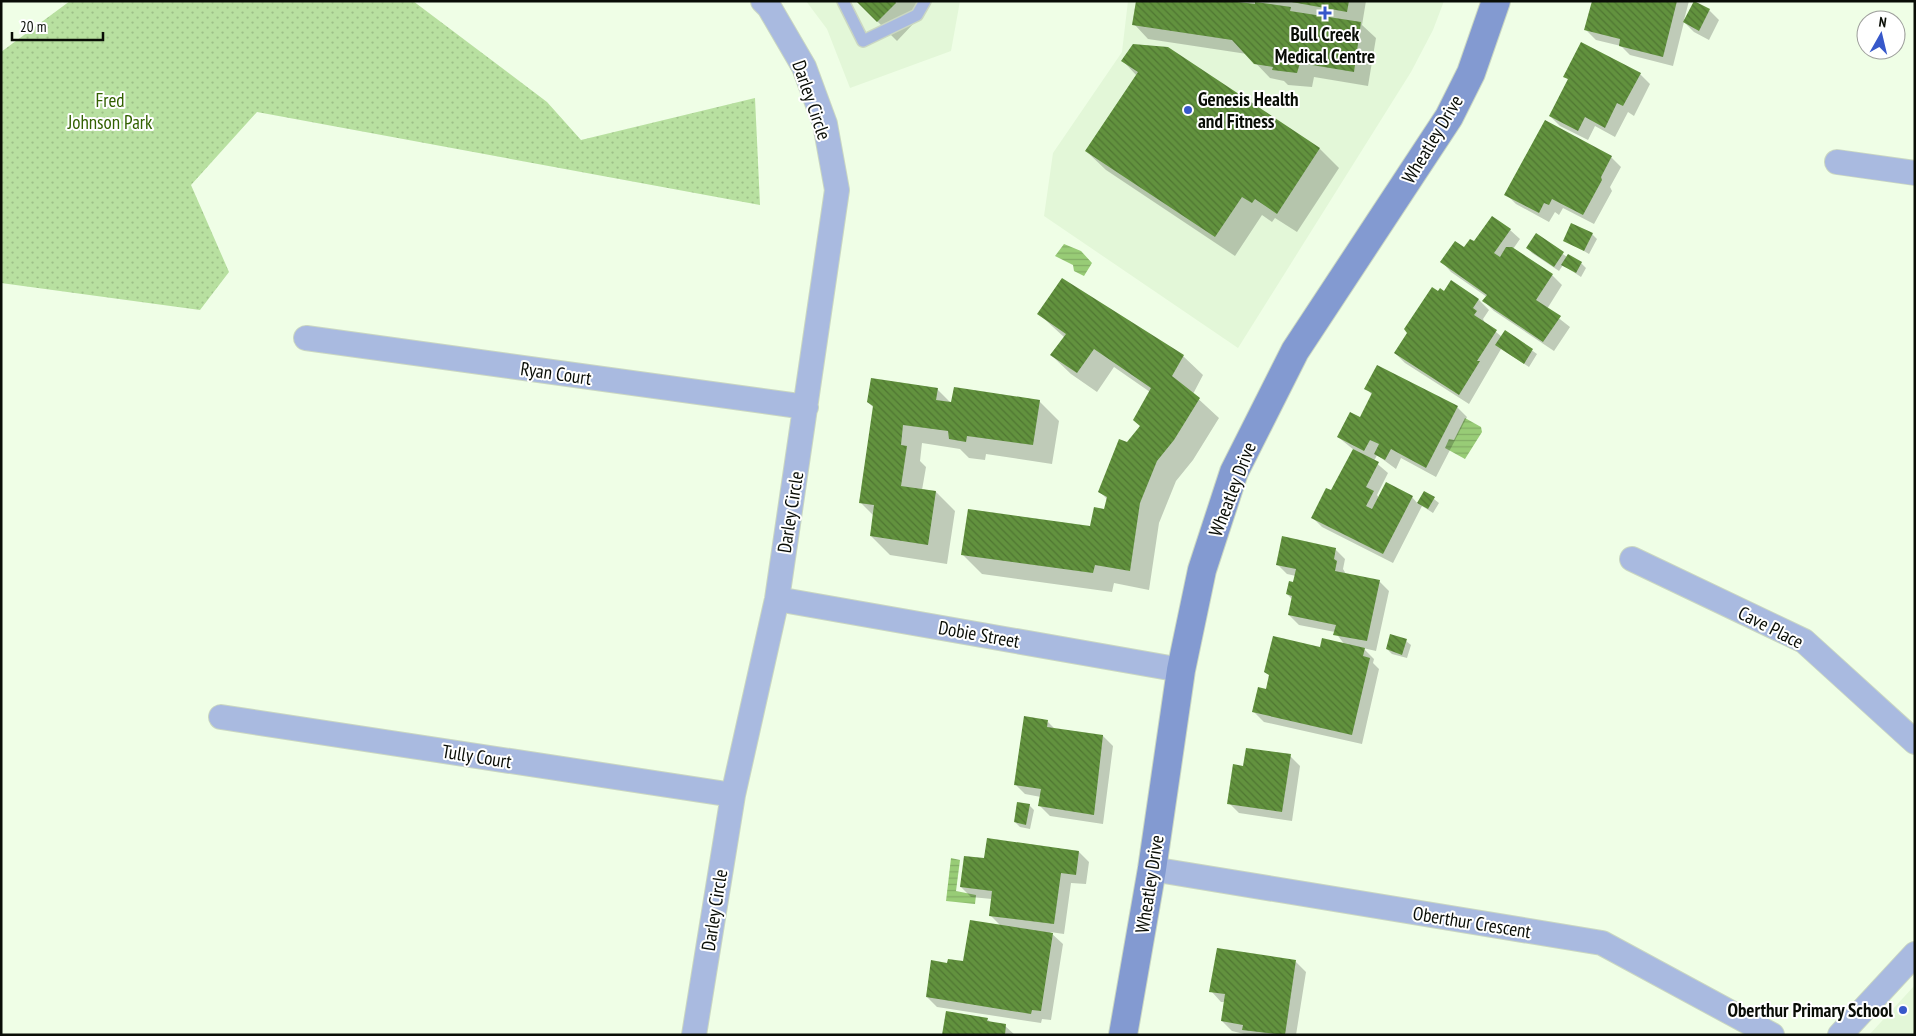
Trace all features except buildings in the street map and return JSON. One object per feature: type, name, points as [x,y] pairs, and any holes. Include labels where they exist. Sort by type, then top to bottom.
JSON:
[{"type":"street","name":"Darley Circle","points":[[694,1035],[733,795],[778,599],[837,190],[825,124],[804,67],[769,7],[762,1]]},
{"type":"street","name":"Wheatley Drive","points":[[1123,1035],[1152,869],[1181,670],[1202,570],[1234,472],[1295,351],[1449,117],[1471,73],[1496,1]]},
{"type":"street","points":[[1837,162],[1915,172]]},
{"type":"street","name":"Ryan Court","points":[[306,338],[806,408]]},
{"type":"street","name":"Cave Place","points":[[1632,559],[1804,641],[1915,742]]},
{"type":"street","name":"Dobie Street","points":[[778,599],[1181,670]]},
{"type":"street","name":"Tully Court","points":[[221,717],[733,795]]},
{"type":"street","name":"Oberthur Crescent","points":[[1152,869],[1602,943],[1772,1035]]},
{"type":"street","points":[[1840,1035],[1915,954]]},
{"type":"lane","points":[[842,1],[863,41],[917,15],[925,1]]},
{"type":"shaded area","points":[[806,1],[960,1],[951,51],[850,88],[827,29]]},
{"type":"shaded area","points":[[1128,1],[1444,1],[1433,30],[1411,72],[1238,348],[1044,216],[1053,153],[1122,52]]},
{"type":"shaded area","points":[[1064,244],[1081,251],[1092,263],[1084,276],[1074,271],[1073,265],[1055,256]]},
{"type":"shaded area","points":[[1465,418],[1481,427],[1482,432],[1465,459],[1445,448],[1449,439],[1454,440]]},
{"type":"shaded area","points":[[951,858],[960,860],[956,891],[976,895],[975,904],[946,901]]},
{"type":"shaded area","name":"Oberthur Primary School","points":[[1915,985],[1915,1035],[1869,1035]]},
{"type":"green space","name":"Fred Johnson Park","points":[[70,1],[413,1],[547,102],[581,140],[755,98],[760,205],[257,112],[191,185],[229,272],[200,310],[1,283],[1,52]]},
{"type":"place","name":"Bull Creek Medical Centre","points":[[1325,13]]},
{"type":"place","name":"Genesis Health and Fitness","points":[[1188,110]]},
{"type":"place","name":"Oberthur Primary School","points":[[1903,1010]]}]
